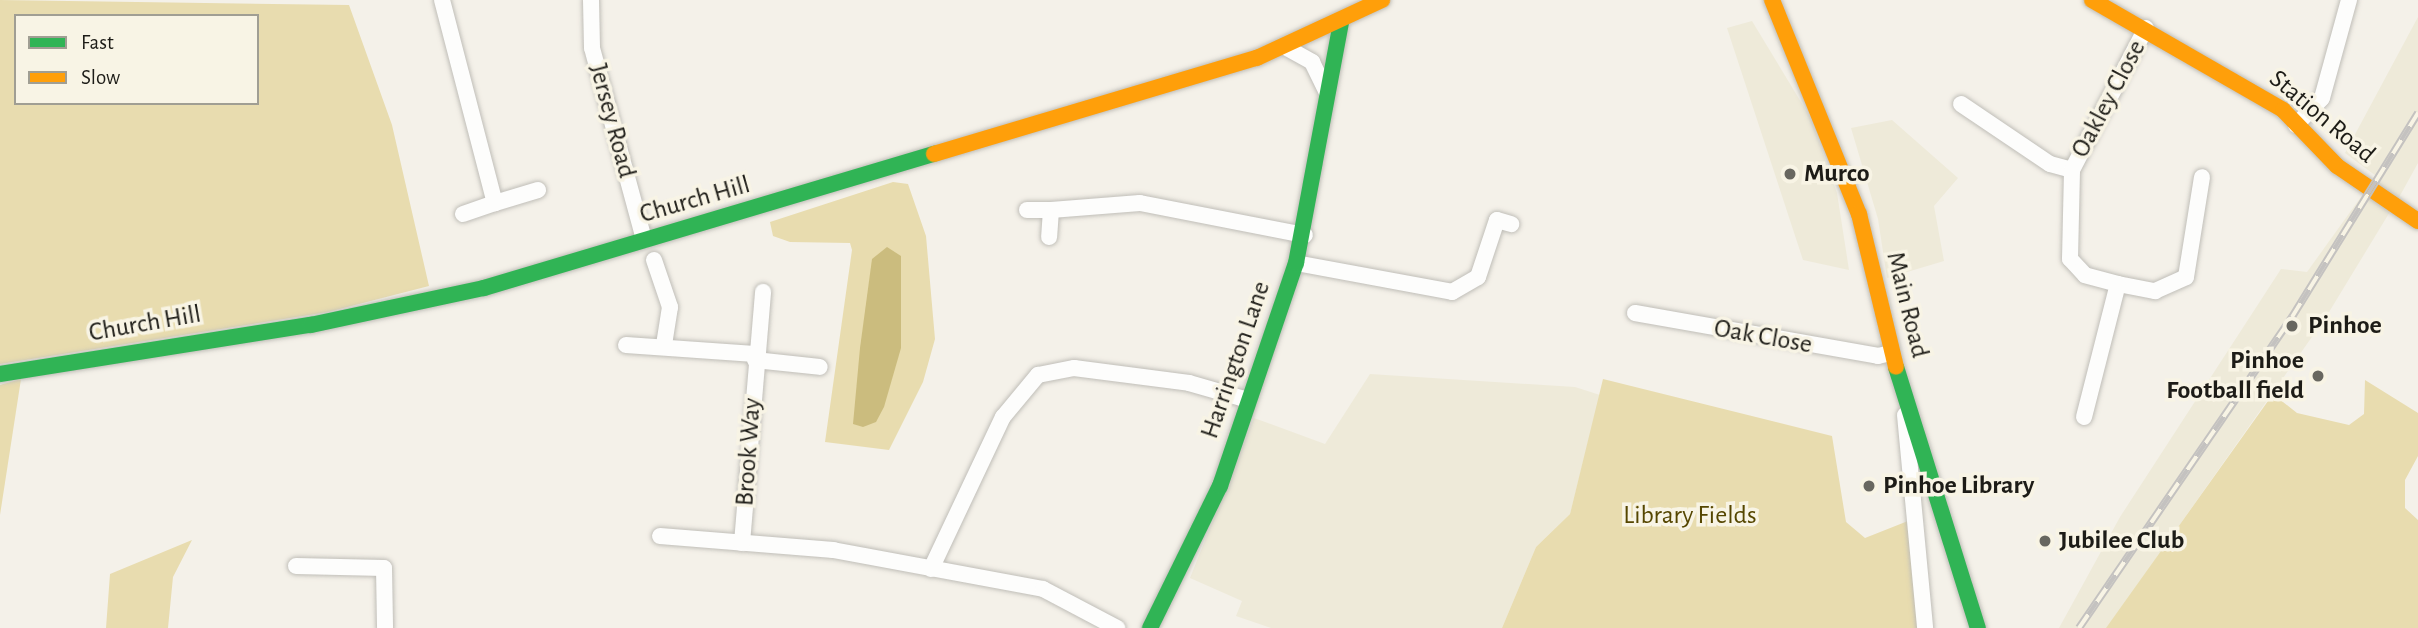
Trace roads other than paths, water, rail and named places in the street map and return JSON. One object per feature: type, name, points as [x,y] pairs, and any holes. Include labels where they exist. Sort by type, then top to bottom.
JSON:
[{"type":"street","points":[[442,0],[495,203]]},
{"type":"street","name":"Jersey Road","points":[[591,0],[592,48],[644,240]]},
{"type":"street","name":"Church Hill","points":[[0,374],[408,305],[644,240],[1287,48],[1382,0]]},
{"type":"street","name":"Main Road","points":[[1772,0],[1859,214],[1891,353],[1978,628]]},
{"type":"street","name":"Station Road","points":[[2092,0],[2256,92],[2296,125],[2337,166],[2418,221]]},
{"type":"street","points":[[2296,125],[2322,97],[2349,0]]},
{"type":"street","name":"Harrington Lane","points":[[1150,628],[1196,544],[1305,235],[1341,23]]},
{"type":"street","name":"Oakley Close","points":[[2146,28],[2073,170],[2070,259],[2085,275],[2155,291],[2186,277],[2209,194],[2202,177]]},
{"type":"street","points":[[1287,48],[1312,62],[1328,95]]},
{"type":"street","name":"Oakley Close","points":[[1961,104],[2050,164],[2073,170]]},
{"type":"street","points":[[463,214],[538,190]]},
{"type":"street","points":[[1027,210],[1140,203],[1305,235]]},
{"type":"street","points":[[1049,237],[1051,210]]},
{"type":"street","points":[[1296,262],[1452,292],[1478,276],[1497,220],[1511,224]]},
{"type":"street","points":[[654,260],[670,307],[664,346]]},
{"type":"street","points":[[2084,417],[2118,284]]},
{"type":"street","name":"Brook Way","points":[[742,543],[755,357],[763,292]]},
{"type":"street","name":"Oak Close","points":[[1635,313],[1878,356],[1891,353]]},
{"type":"street","name":"Brook Way","points":[[626,345],[664,346],[820,367]]},
{"type":"street","points":[[931,569],[1003,417],[1038,375],[1074,369],[1189,383],[1248,400]]},
{"type":"street","points":[[1905,395],[1905,463],[1925,628]]},
{"type":"street","points":[[660,536],[834,550],[1059,593],[1117,628]]},
{"type":"street","points":[[296,566],[384,568],[385,628]]},
{"type":"railway","points":[[2079,628],[2292,317],[2418,113]]},
{"type":"place","name":"Murco","points":[[1790,174]]},
{"type":"place","name":"Pinhoe","points":[[2292,326]]},
{"type":"place","name":"Pinhoe Football field","points":[[2318,376]]},
{"type":"place","name":"Pinhoe Library","points":[[1869,486]]},
{"type":"place","name":"Jubilee Club","points":[[2045,541]]},
{"type":"park label","name":"Library Fields","points":[[1690,516]]}]
